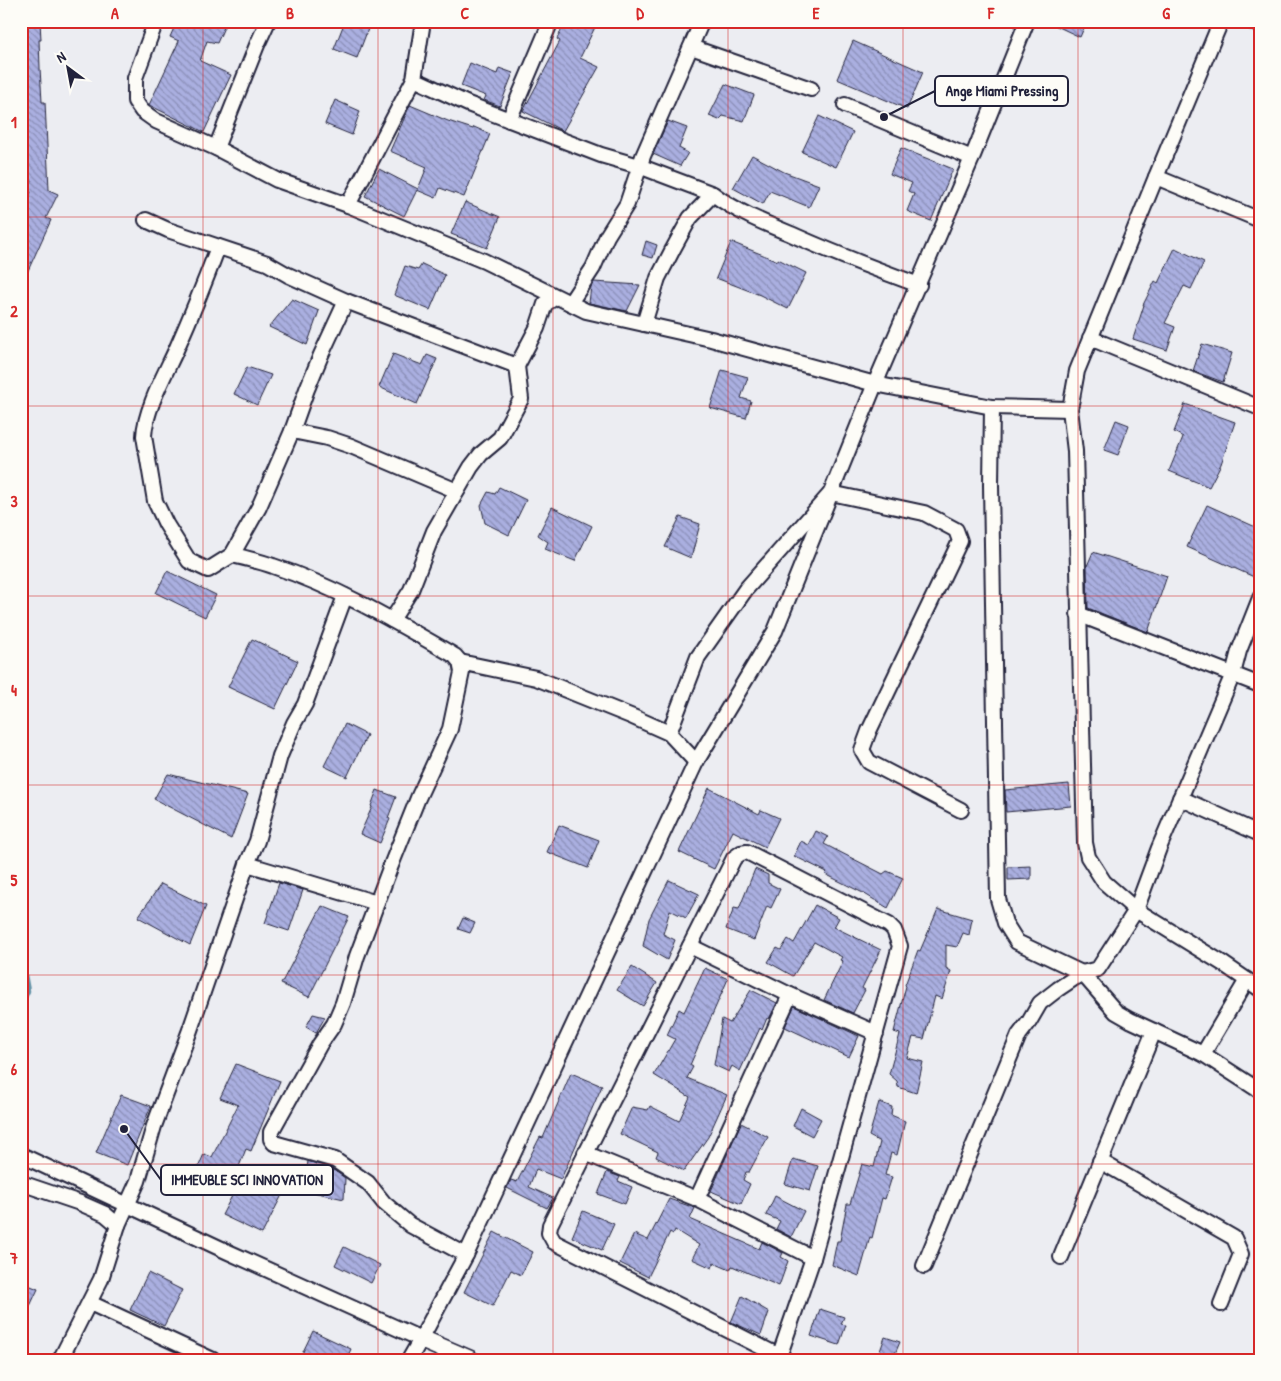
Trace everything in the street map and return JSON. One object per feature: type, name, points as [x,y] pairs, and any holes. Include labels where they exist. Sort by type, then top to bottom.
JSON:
[{"type":"main road","points":[[1255,21],[1260,23]]},
{"type":"street","points":[[156,21],[135,78],[135,100],[142,111],[156,121],[216,148],[277,180],[348,206],[484,261],[586,311],[711,339],[875,384],[992,406],[1070,409]]},
{"type":"street","points":[[216,148],[268,21]]},
{"type":"street","points":[[348,206],[414,79],[423,21]]},
{"type":"street","points":[[509,120],[551,21]]},
{"type":"street","points":[[570,303],[593,268],[607,236],[627,204],[639,166],[702,21]]},
{"type":"street","points":[[409,1360],[466,1255],[696,762],[774,631],[875,384],[972,158],[1027,21]]},
{"type":"street","points":[[1221,21],[1077,371],[1070,409],[1075,451],[1085,843],[1088,857],[1104,882],[1136,910],[1222,963],[1260,989]]},
{"type":"street","points":[[691,47],[811,89]]},
{"type":"street","points":[[414,79],[468,104],[509,120],[601,155],[639,166],[713,194],[731,207],[791,235],[868,267],[919,285]]},
{"type":"street","points":[[845,105],[972,158]]},
{"type":"street","points":[[1156,177],[1260,220]]},
{"type":"street","points":[[644,324],[658,278],[673,248],[690,218],[713,194]]},
{"type":"street","points":[[146,220],[168,230],[266,263],[346,301],[517,366]]},
{"type":"street","points":[[218,247],[198,301],[144,426],[155,501],[166,524],[189,561],[208,570],[232,555],[259,507],[292,431],[307,389],[346,301]]},
{"type":"street","points":[[392,620],[411,590],[434,531],[471,467],[481,454],[500,438],[521,399],[517,366],[537,328],[545,304],[556,297]]},
{"type":"street","points":[[1090,338],[1260,408]]},
{"type":"street","points":[[992,406],[998,899],[1005,923],[1017,942],[1082,973],[1116,1012],[1202,1054],[1260,1091]]},
{"type":"street","points":[[292,431],[327,438],[351,446],[457,491]]},
{"type":"street","points":[[669,733],[698,657],[746,588],[831,493]]},
{"type":"street","points":[[831,493],[924,513],[956,530],[960,541],[869,731],[862,750],[869,762],[961,810]]},
{"type":"street","points":[[232,555],[272,565],[319,583],[392,620],[455,656],[460,662],[462,679],[450,729],[418,798],[357,956],[343,1003],[334,1024],[320,1044],[271,1132],[274,1143],[335,1160],[368,1183],[384,1203],[410,1225],[466,1255]]},
{"type":"street","points":[[60,1360],[101,1279],[118,1224],[138,1181],[154,1126],[190,1030],[247,864],[257,841],[280,756],[294,723],[305,704],[345,596]]},
{"type":"street","points":[[924,1266],[1019,1035],[1040,1003],[1082,973],[1098,968],[1136,910],[1159,848],[1233,674],[1239,651],[1260,598]]},
{"type":"street","points":[[1078,614],[1260,685]]},
{"type":"street","points":[[460,662],[536,678],[669,733],[696,762]]},
{"type":"street","points":[[1180,798],[1260,834]]},
{"type":"street","points":[[747,852],[889,925],[894,930],[900,946],[876,1033],[812,1258],[779,1358],[554,1242],[549,1233],[550,1224],[734,858],[741,853],[747,852]]},
{"type":"street","points":[[247,864],[377,903]]},
{"type":"street","points":[[690,946],[790,995],[876,1033]]},
{"type":"street","points":[[1202,1054],[1247,980]]},
{"type":"street","points":[[697,1199],[790,995]]},
{"type":"street","points":[[1061,1257],[1154,1031]]},
{"type":"street","points":[[585,1153],[697,1199],[812,1258]]},
{"type":"street","points":[[22,1155],[470,1360]]},
{"type":"street","points":[[1100,1161],[1234,1238],[1241,1254],[1221,1304]]},
{"type":"street","points":[[21,1183],[80,1203],[105,1214],[118,1224]]},
{"type":"street","points":[[90,1303],[211,1359]]},
{"type":"building","points":[[21,21],[40,21],[40,68],[42,102],[45,102],[49,190],[58,194],[46,218],[51,220],[21,286],[21,214],[31,192],[27,189],[32,180],[24,180],[23,166],[21,166]]},
{"type":"building","points":[[177,21],[217,21],[225,25],[217,43],[207,41],[200,61],[231,75],[204,132],[149,105],[179,41],[170,37]]},
{"type":"building","points":[[345,21],[371,21],[357,58],[334,49]]},
{"type":"building","points":[[566,21],[598,21],[580,58],[599,67],[563,131],[523,111],[560,41],[557,39]]},
{"type":"building","points":[[1046,21],[1087,21],[1080,37]]},
{"type":"building","points":[[853,41],[923,72],[907,109],[837,79]]},
{"type":"building","points":[[470,63],[497,74],[499,68],[513,73],[500,106],[484,100],[486,96],[461,86]]},
{"type":"building","points":[[725,84],[754,95],[744,121],[723,116],[719,120],[709,116]]},
{"type":"building","points":[[335,100],[360,111],[352,135],[325,124]]},
{"type":"building","points":[[410,105],[448,121],[473,129],[474,127],[490,134],[464,197],[440,188],[436,198],[417,190],[404,216],[365,196],[379,169],[418,189],[427,167],[390,151]]},
{"type":"building","points":[[819,116],[853,132],[836,167],[802,152]]},
{"type":"building","points":[[668,121],[687,128],[679,148],[688,153],[680,166],[653,154]]},
{"type":"building","points":[[901,148],[953,169],[931,221],[907,211],[914,194],[908,191],[912,183],[890,174]]},
{"type":"building","points":[[752,155],[784,172],[819,185],[809,207],[770,191],[763,204],[733,188]]},
{"type":"building","points":[[465,202],[500,217],[487,248],[451,234]]},
{"type":"building","points":[[646,241],[657,245],[653,258],[642,255]]},
{"type":"building","points":[[731,242],[778,261],[778,259],[806,273],[788,309],[760,295],[716,278]]},
{"type":"building","points":[[1175,248],[1204,262],[1191,289],[1184,286],[1165,323],[1175,327],[1167,350],[1133,339],[1143,305],[1155,281],[1158,283]]},
{"type":"building","points":[[422,264],[445,275],[430,310],[394,295],[405,266],[418,270]]},
{"type":"building","points":[[594,282],[640,285],[627,311],[589,303],[591,286]]},
{"type":"building","points":[[292,299],[319,311],[307,345],[269,327]]},
{"type":"building","points":[[1202,344],[1232,353],[1223,382],[1193,371]]},
{"type":"building","points":[[393,354],[422,365],[427,355],[437,359],[417,404],[379,387]]},
{"type":"building","points":[[247,367],[271,375],[257,405],[234,394]]},
{"type":"building","points":[[722,370],[748,377],[741,398],[751,401],[746,418],[710,408]]},
{"type":"building","points":[[1185,404],[1235,422],[1221,464],[1209,487],[1169,471],[1183,437],[1174,432]]},
{"type":"building","points":[[1116,420],[1129,425],[1118,455],[1104,450]]},
{"type":"building","points":[[499,487],[526,500],[509,535],[485,523],[481,505],[488,492],[495,494]]},
{"type":"building","points":[[1207,505],[1260,529],[1260,564],[1254,577],[1187,547]]},
{"type":"building","points":[[552,507],[592,526],[575,561],[545,549],[548,542],[538,535]]},
{"type":"building","points":[[680,517],[700,524],[691,558],[665,547]]},
{"type":"building","points":[[1093,552],[1167,576],[1148,632],[1088,608],[1087,566]]},
{"type":"building","points":[[167,571],[216,595],[205,617],[156,593]]},
{"type":"building","points":[[252,639],[298,661],[275,709],[228,687]]},
{"type":"building","points":[[345,724],[367,735],[347,777],[324,766]]},
{"type":"building","points":[[168,774],[248,794],[231,839],[154,799]]},
{"type":"building","points":[[1069,784],[1071,806],[1006,812],[1005,790]]},
{"type":"building","points":[[709,788],[759,814],[761,810],[779,818],[765,847],[733,831],[714,869],[679,852]]},
{"type":"building","points":[[377,790],[396,797],[388,818],[390,819],[380,843],[360,834]]},
{"type":"building","points":[[559,825],[599,840],[588,868],[547,852]]},
{"type":"building","points":[[816,831],[828,837],[824,844],[883,874],[887,871],[903,878],[888,908],[825,874],[827,872],[794,856],[801,841],[809,845]]},
{"type":"building","points":[[1031,866],[1031,879],[1008,880],[1008,867]]},
{"type":"building","points":[[755,869],[768,875],[768,883],[780,889],[771,908],[767,906],[754,940],[726,929],[734,908],[739,909]]},
{"type":"building","points":[[669,880],[699,894],[686,918],[670,910],[663,934],[675,940],[667,960],[643,946],[649,919]]},
{"type":"building","points":[[279,883],[303,890],[289,931],[265,923]]},
{"type":"building","points":[[161,884],[206,906],[190,945],[138,917]]},
{"type":"building","points":[[815,905],[839,918],[834,927],[881,950],[862,988],[865,990],[853,1013],[824,1000],[843,961],[840,960],[842,957],[814,942],[793,976],[768,962],[777,948],[781,950],[788,939],[794,943]]},
{"type":"building","points":[[322,906],[349,917],[309,997],[281,984]]},
{"type":"building","points":[[938,909],[972,919],[969,935],[963,933],[957,947],[946,945],[946,968],[951,971],[942,999],[935,996],[924,1039],[913,1037],[907,1058],[923,1062],[916,1093],[898,1087],[897,1081],[889,1074],[900,1034],[894,1032],[905,985],[918,950],[920,951]]},
{"type":"building","points":[[463,918],[475,923],[470,933],[458,929]]},
{"type":"building","points":[[632,967],[657,983],[643,1006],[617,990]]},
{"type":"building","points":[[705,968],[728,979],[690,1065],[693,1067],[687,1078],[727,1095],[708,1137],[684,1171],[656,1157],[658,1152],[620,1134],[632,1107],[648,1110],[650,1106],[679,1121],[690,1097],[654,1075],[675,1039],[667,1035],[679,1009],[684,1012]]},
{"type":"building","points":[[751,990],[777,1003],[762,1030],[760,1028],[740,1071],[732,1066],[729,1072],[714,1065],[722,1019],[730,1023]]},
{"type":"building","points":[[794,1006],[859,1036],[849,1057],[785,1027]]},
{"type":"building","points":[[313,1014],[325,1017],[316,1033],[306,1027]]},
{"type":"building","points":[[236,1064],[280,1081],[251,1151],[246,1149],[238,1169],[284,1191],[262,1234],[222,1215],[234,1192],[195,1175],[204,1154],[212,1157],[238,1105],[220,1098]]},
{"type":"building","points":[[571,1073],[602,1086],[561,1179],[536,1169],[529,1187],[553,1198],[547,1208],[507,1188],[511,1180],[517,1182],[540,1137],[543,1138]]},
{"type":"building","points":[[121,1095],[151,1106],[127,1165],[96,1153]]},
{"type":"building","points":[[879,1102],[892,1107],[891,1115],[905,1121],[897,1155],[891,1153],[885,1175],[892,1177],[885,1199],[882,1198],[872,1238],[870,1237],[859,1276],[832,1265],[837,1241],[840,1241],[847,1204],[850,1204],[862,1164],[874,1167],[880,1142],[869,1136]]},
{"type":"building","points":[[801,1108],[821,1119],[812,1136],[793,1126]]},
{"type":"building","points":[[741,1123],[768,1137],[749,1172],[746,1172],[743,1180],[750,1184],[741,1204],[711,1191]]},
{"type":"building","points":[[793,1159],[818,1166],[810,1191],[785,1184]]},
{"type":"building","points":[[308,1161],[332,1169],[345,1178],[344,1199],[304,1190]]},
{"type":"building","points":[[607,1172],[620,1177],[618,1181],[632,1187],[625,1204],[598,1194]]},
{"type":"building","points":[[775,1196],[804,1211],[791,1237],[776,1229],[780,1221],[766,1215]]},
{"type":"building","points":[[669,1199],[695,1208],[690,1219],[759,1249],[762,1242],[783,1253],[781,1257],[788,1261],[779,1286],[732,1266],[730,1270],[714,1263],[712,1268],[692,1259],[699,1245],[675,1230],[673,1234],[670,1232],[648,1277],[620,1263],[634,1234],[648,1240]]},
{"type":"building","points":[[583,1211],[614,1224],[602,1250],[572,1237]]},
{"type":"building","points":[[494,1232],[533,1252],[521,1275],[511,1270],[493,1306],[464,1292]]},
{"type":"building","points":[[344,1247],[380,1265],[371,1283],[335,1265]]},
{"type":"building","points":[[148,1273],[182,1290],[164,1326],[130,1310]]},
{"type":"building","points":[[21,1282],[38,1289],[21,1325]]},
{"type":"building","points":[[742,1296],[769,1312],[761,1335],[731,1322]]},
{"type":"building","points":[[820,1309],[844,1317],[841,1324],[846,1325],[839,1345],[811,1336]]},
{"type":"building","points":[[313,1331],[351,1349],[346,1360],[299,1360]]},
{"type":"building","points":[[885,1337],[900,1342],[894,1356],[880,1351]]},
{"type":"waterway","points":[[21,953],[28,991],[21,1006]]},
{"type":"place","name":"Ange Miami Pressing","points":[[884,117]]},
{"type":"place","name":"IMMEUBLE SCI INNOVATION","points":[[124,1129]]}]
